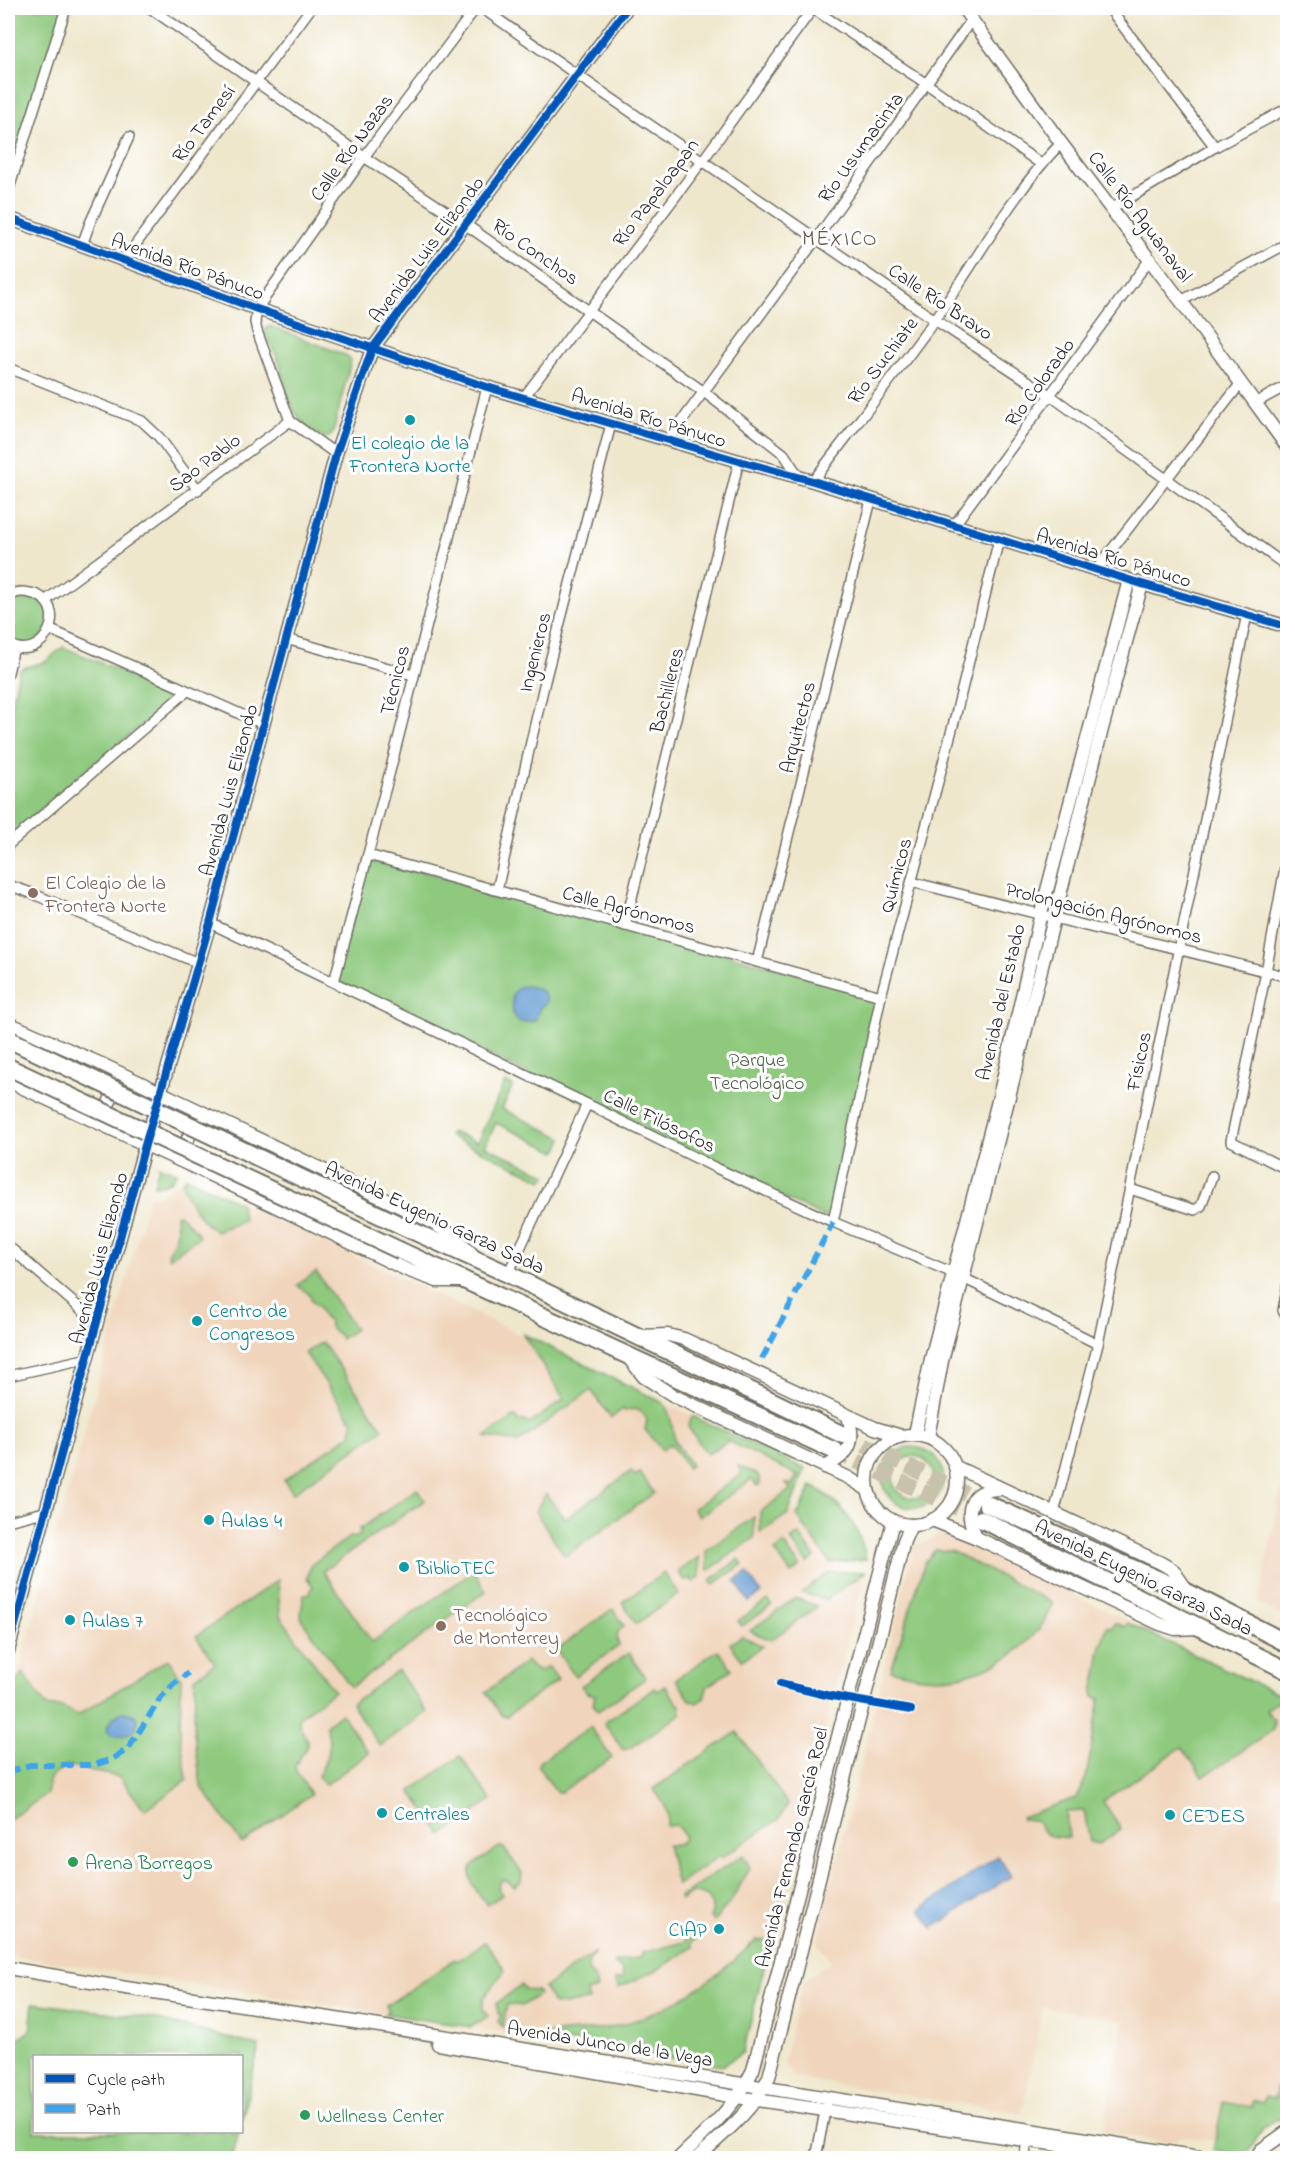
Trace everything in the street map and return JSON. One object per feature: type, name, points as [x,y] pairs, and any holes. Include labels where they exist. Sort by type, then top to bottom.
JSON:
[{"type":"highway","name":"Avenida Eugenio Garza Sada","points":[[8,1039],[640,1336],[843,1435]]},
{"type":"highway","points":[[8,1067],[835,1451]]},
{"type":"highway","name":"Avenida Eugenio Garza Sada","points":[[1287,1644],[1189,1593],[984,1512],[1199,1628],[1287,1671]]},
{"type":"street","points":[[8,192],[66,8]]},
{"type":"street","name":"Río Conchos","points":[[150,8],[364,157],[465,224],[704,392],[784,454],[800,477]]},
{"type":"street","name":"Río Tamesí","points":[[124,260],[311,8]]},
{"type":"street","name":"Calle Río Nazas","points":[[257,309],[364,157],[476,8]]},
{"type":"street","name":"Calle Río Bravo","points":[[482,8],[935,320],[1051,396],[1287,567]]},
{"type":"street","name":"Avenida Luis Elizondo","points":[[8,1652],[145,1145],[210,923],[336,454],[372,349],[627,8]]},
{"type":"street","points":[[813,8],[1041,164]]},
{"type":"street","name":"Río Papaloapan","points":[[524,397],[703,160],[813,8]]},
{"type":"street","name":"Calle Río Aguanaval","points":[[963,8],[1061,143],[1181,301],[1287,448]]},
{"type":"street","points":[[1109,8],[1215,147]]},
{"type":"street","points":[[1283,8],[1287,16]]},
{"type":"street","name":"Río Usumacinta","points":[[668,440],[817,238],[972,19]]},
{"type":"street","points":[[1111,209],[1215,147],[1287,108]]},
{"type":"street","points":[[82,245],[129,137]]},
{"type":"street","name":"Río Suchiate","points":[[813,481],[935,320],[981,248],[1041,164],[1061,143]]},
{"type":"street","name":"Avenida Río Pánuco","points":[[8,218],[257,309],[487,387],[800,477],[1287,627]]},
{"type":"street","points":[[1181,301],[1287,243]]},
{"type":"street","name":"Río Colorado","points":[[955,524],[1150,259]]},
{"type":"street","points":[[257,309],[256,331],[290,421],[336,454]]},
{"type":"street","points":[[8,369],[142,421],[159,437],[198,490]]},
{"type":"street","points":[[1096,570],[1241,383]]},
{"type":"street","points":[[1255,403],[1287,385]]},
{"type":"street","name":"Técnicos","points":[[334,982],[487,387]]},
{"type":"street","name":"Sao Pablo","points":[[45,601],[290,421]]},
{"type":"street","name":"Ingenieros","points":[[497,890],[545,681],[611,424]]},
{"type":"street","name":"Bachilleres","points":[[625,926],[739,461]]},
{"type":"street","name":"Arquitectos","points":[[757,962],[871,500]]},
{"type":"street","name":"Químicos","points":[[834,1222],[881,996],[999,539]]},
{"type":"street","name":"Avenida del Estado","points":[[928,1437],[958,1276],[1041,913],[1129,580]]},
{"type":"street","name":"Avenida del Estado","points":[[915,1434],[1056,917],[1102,729],[1142,584]]},
{"type":"street","points":[[8,593],[23,591],[35,594],[45,601],[52,620],[51,630],[36,645],[25,649],[11,646],[8,673]]},
{"type":"street","name":"Físicos","points":[[1054,1513],[1098,1344],[1247,614]]},
{"type":"street","points":[[51,630],[186,692],[263,724]]},
{"type":"street","points":[[286,639],[413,675]]},
{"type":"street","points":[[8,845],[186,692]]},
{"type":"street","points":[[1287,851],[1266,972],[1231,1141],[1287,1170]]},
{"type":"street","name":"Calle Agrónomos","points":[[368,855],[881,996]]},
{"type":"street","name":"Prolongación Agrónomos","points":[[912,882],[1287,977]]},
{"type":"street","points":[[8,885],[198,963]]},
{"type":"street","name":"Calle Filósofos","points":[[210,923],[714,1167],[958,1276],[1098,1344]]},
{"type":"street","points":[[8,1023],[219,1119],[426,1219],[457,1238],[477,1259]]},
{"type":"street","points":[[79,1115],[92,1116],[99,1113],[105,1109],[112,1096],[112,1082],[99,1063]]},
{"type":"street","points":[[8,1081],[416,1274],[437,1281],[465,1280]]},
{"type":"street","points":[[508,1274],[587,1104]]},
{"type":"street","points":[[198,1169],[192,1164],[187,1153],[189,1135],[203,1122],[219,1119]]},
{"type":"street","points":[[1130,1189],[1195,1210],[1201,1206],[1212,1176]]},
{"type":"street","points":[[8,1246],[97,1323]]},
{"type":"street","points":[[1285,1316],[1287,1283]]},
{"type":"street","points":[[640,1336],[668,1335],[684,1339],[875,1428],[901,1436]]},
{"type":"street","points":[[627,1356],[644,1377],[674,1396],[825,1467],[868,1490]]},
{"type":"street","points":[[8,1376],[89,1358]]},
{"type":"street","points":[[825,1467],[840,1457],[849,1446],[853,1434],[849,1416]]},
{"type":"street","points":[[915,1434],[928,1437],[944,1448],[956,1467],[957,1488],[944,1512],[932,1520],[911,1525],[893,1521],[875,1505],[868,1490],[868,1473],[873,1457],[885,1444],[901,1436],[915,1434]]},
{"type":"street","points":[[956,1467],[1161,1563],[1173,1570],[1189,1593]]},
{"type":"street","points":[[976,1538],[969,1519],[972,1504],[982,1493],[992,1489],[1001,1489]]},
{"type":"street","points":[[8,1521],[44,1512]]},
{"type":"street","points":[[932,1520],[976,1538],[1160,1624],[1175,1629],[1199,1628]]},
{"type":"street","name":"Avenida Fernando García Roel","points":[[679,2158],[738,2097],[753,2070],[893,1521]]},
{"type":"street","name":"Avenida Fernando García Roel","points":[[697,2158],[757,2099],[764,2087],[778,2046],[904,1541],[911,1525]]},
{"type":"street","name":"Avenida Junco de la Vega","points":[[8,1968],[746,2084],[826,2103],[1027,2135],[1201,2158]]},
{"type":"street","name":"Avenida Junco de la Vega","points":[[8,1976],[414,2040],[738,2097],[826,2103]]},
{"type":"street","points":[[816,2158],[826,2103]]},
{"type":"street","points":[[1255,2158],[1261,2150],[1287,2132]]},
{"type":"street","points":[[1025,2158],[1027,2135]]},
{"type":"street","name":"Avenida Junco de la Vega","points":[[1027,2135],[1144,2158]]},
{"type":"shaded area","name":"Tecnológico de Monterrey","points":[[186,1177],[805,1469],[791,1509],[811,1521],[829,1544],[835,1562],[847,1570],[865,1572],[743,2052],[722,2066],[8,1955],[8,1711],[149,1197],[160,1194]]},
{"type":"shaded area","points":[[1287,1460],[1287,1619],[1258,1604]]},
{"type":"shaded area","points":[[943,1532],[1287,1698],[1287,1797],[1269,1902],[1287,1905],[1287,2104],[1257,2119],[1249,2146],[1181,2136],[1169,2143],[1103,2132],[1125,2020],[1043,2007],[1022,2113],[795,2078],[783,2063],[803,1981],[831,1961],[817,1942],[915,1544],[926,1542]]},
{"type":"green space","points":[[8,8],[70,8],[8,177]]},
{"type":"green space","points":[[270,326],[345,355],[351,360],[333,433],[329,437],[320,436],[312,431],[292,407],[278,359],[266,337],[265,329]]},
{"type":"green space","points":[[23,591],[45,601],[52,620],[36,645],[8,644],[8,597]]},
{"type":"green space","points":[[63,647],[179,696],[118,744],[8,839],[8,719],[19,671],[45,662]]},
{"type":"green space","name":"Parque Tecnológico","points":[[368,857],[881,996],[833,1222],[335,980]]},
{"type":"green space","points":[[505,1082],[513,1086],[502,1109],[563,1138],[557,1152],[496,1123],[485,1146],[547,1175],[543,1180],[449,1136],[451,1132],[477,1142]]},
{"type":"green space","points":[[159,1166],[177,1172],[167,1183],[154,1185]]},
{"type":"green space","points":[[186,1177],[240,1203],[244,1221],[216,1231],[211,1228],[194,1209],[186,1194],[182,1182]]},
{"type":"green space","points":[[179,1214],[199,1237],[169,1258],[168,1255],[177,1233],[176,1215]]},
{"type":"green space","points":[[316,1272],[355,1329],[341,1339],[331,1329],[329,1322],[323,1317],[310,1295],[297,1285]]},
{"type":"green space","points":[[523,1334],[664,1403],[670,1416],[675,1442],[691,1465],[688,1468],[670,1444],[662,1450],[645,1430],[647,1420],[641,1412],[635,1409],[625,1411],[623,1409],[611,1418],[591,1390],[519,1442],[485,1437],[515,1416],[518,1421],[526,1421],[529,1424],[564,1399]]},
{"type":"green space","points":[[322,1342],[383,1429],[293,1493],[284,1480],[351,1434],[353,1422],[305,1353]]},
{"type":"green space","points":[[692,1416],[805,1469],[788,1514],[760,1533],[760,1512],[790,1490],[786,1483],[792,1485],[797,1475],[728,1441],[707,1454],[688,1427]]},
{"type":"green space","points":[[907,1447],[923,1449],[935,1456],[941,1466],[943,1478],[941,1490],[935,1500],[924,1506],[910,1508],[894,1502],[889,1497],[883,1487],[882,1472],[888,1460]],"holes":[[[915,1456],[926,1462],[932,1470],[933,1479],[931,1487],[925,1494],[917,1498],[907,1497],[896,1490],[893,1472],[899,1463],[908,1457]]]},
{"type":"green space","points":[[738,1466],[757,1474],[760,1484],[757,1486],[752,1479],[699,1517],[693,1509],[742,1474]]},
{"type":"green space","points":[[631,1471],[635,1476],[640,1473],[654,1493],[565,1556],[535,1511],[546,1494],[565,1519]]},
{"type":"green space","points":[[812,1486],[832,1499],[848,1516],[859,1536],[866,1559],[830,1563],[797,1516]]},
{"type":"green space","points":[[417,1489],[425,1500],[323,1571],[372,1642],[474,1571],[486,1591],[351,1687],[302,1620],[304,1594],[309,1594],[313,1586],[307,1578],[311,1565],[351,1536],[354,1538],[360,1535],[360,1529]]},
{"type":"green space","points":[[754,1517],[754,1538],[708,1571],[706,1551]]},
{"type":"green space","points":[[799,1534],[815,1557],[807,1563],[791,1540]]},
{"type":"green space","points":[[784,1544],[800,1567],[791,1574],[775,1551]]},
{"type":"green space","points":[[935,1550],[951,1551],[1053,1603],[1040,1628],[1025,1644],[1009,1656],[972,1673],[933,1678],[891,1670],[925,1562]]},
{"type":"green space","points":[[699,1557],[700,1577],[693,1582],[690,1578],[685,1581],[678,1572]]},
{"type":"green space","points":[[739,1559],[743,1564],[713,1585],[710,1580]]},
{"type":"green space","points":[[829,1572],[865,1572],[826,1600],[802,1593]]},
{"type":"green space","points":[[664,1573],[679,1594],[636,1624],[622,1602]]},
{"type":"green space","points":[[278,1580],[280,1616],[334,1691],[300,1716],[299,1720],[307,1743],[295,1769],[311,1794],[242,1844],[201,1786],[194,1732],[195,1678],[215,1663],[196,1636]]},
{"type":"green space","points":[[795,1598],[818,1606],[771,1640],[750,1631]]},
{"type":"green space","points":[[768,1600],[772,1605],[742,1626],[738,1621]]},
{"type":"green space","points":[[614,1610],[624,1626],[618,1632],[619,1646],[575,1676],[556,1650]]},
{"type":"green space","points":[[1115,1623],[1125,1627],[1128,1623],[1286,1698],[1284,1703],[1277,1702],[1266,1710],[1274,1720],[1273,1730],[1203,1777],[1182,1747],[1103,1801],[1121,1829],[1099,1844],[1090,1842],[1084,1811],[1066,1812],[1069,1838],[1050,1836],[1043,1832],[1034,1820],[1021,1817],[1076,1798],[1086,1778],[1100,1699],[1094,1697],[1093,1692],[1099,1654],[1107,1626],[1111,1628]]},
{"type":"green space","points":[[742,1636],[763,1646],[742,1660],[730,1644]]},
{"type":"green space","points":[[718,1650],[732,1669],[707,1687],[704,1698],[698,1703],[690,1700],[676,1679]]},
{"type":"green space","points":[[629,1653],[646,1678],[598,1711],[593,1703],[595,1695],[587,1693],[581,1686]]},
{"type":"green space","points":[[168,1659],[181,1678],[180,1733],[187,1780],[145,1810],[119,1777],[67,1765],[50,1778],[47,1794],[8,1820],[8,1719],[16,1683],[23,1673],[47,1707],[62,1707],[78,1715]]},
{"type":"green space","points":[[527,1661],[535,1670],[541,1671],[548,1666],[558,1680],[507,1716],[502,1716],[486,1692]]},
{"type":"green space","points":[[398,1671],[427,1712],[380,1746],[351,1704]]},
{"type":"green space","points":[[665,1686],[680,1706],[681,1714],[630,1748],[623,1750],[604,1723],[654,1688],[657,1691]]},
{"type":"green space","points":[[341,1713],[369,1753],[325,1785],[318,1776],[328,1751],[329,1738],[326,1725]]},
{"type":"green space","points":[[590,1727],[612,1758],[561,1792],[557,1792],[538,1767],[539,1762]]},
{"type":"green space","points":[[737,1732],[788,1804],[779,1819],[677,1885],[667,1845],[678,1845],[684,1839],[684,1835],[676,1825],[666,1826],[666,1811],[653,1789]]},
{"type":"green space","points":[[460,1756],[491,1800],[442,1836],[411,1791]]},
{"type":"green space","points":[[499,1847],[503,1847],[522,1873],[521,1882],[514,1887],[506,1880],[501,1881],[498,1888],[502,1895],[487,1905],[474,1887],[470,1871],[472,1866]]},
{"type":"green space","points":[[743,1855],[750,1868],[731,1901],[714,1921],[710,1918],[712,1908],[706,1897],[692,1893],[681,1900],[680,1897]]},
{"type":"green space","points":[[688,1927],[693,1928],[699,1936],[691,1943],[693,1947],[659,1969],[618,1988],[615,1979],[622,1979],[623,1971],[614,1963],[642,1957],[642,1953],[684,1942],[690,1936]]},
{"type":"green space","points":[[756,1940],[771,1940],[743,2052],[722,2066],[534,2037],[611,2027],[652,2014],[690,1994],[707,1982]]},
{"type":"green space","points":[[485,1942],[505,1970],[483,1999],[483,2012],[486,2012],[488,2016],[471,2027],[385,2014],[389,2011],[386,2006],[455,1959],[457,1961]]},
{"type":"green space","points":[[595,1952],[589,1960],[588,1970],[595,1979],[597,1989],[587,1992],[589,2001],[554,2005],[544,1988]]},
{"type":"green space","points":[[521,1985],[526,1990],[538,1991],[539,1994],[522,2006],[507,2004],[503,2027],[499,2022],[501,2015],[498,2014],[497,2003]]},
{"type":"green space","points":[[33,2003],[151,2018],[259,2046],[243,2116],[243,2055],[33,2055],[33,2133],[239,2133],[232,2158],[8,2158],[8,2045],[30,2031]]},
{"type":"green space","points":[[1277,2084],[1287,2085],[1287,2115],[1263,2128],[1250,2150],[1243,2153],[1213,2150],[1223,2102],[1251,2107],[1252,2101],[1263,2103],[1265,2096],[1275,2098]]},
{"type":"water","points":[[528,986],[542,991],[546,1003],[540,1007],[535,1021],[519,1022],[513,1015],[512,995],[519,987]]},
{"type":"water","points":[[747,1572],[761,1593],[749,1602],[735,1581]]},
{"type":"water","points":[[123,1712],[135,1715],[138,1720],[137,1724],[128,1734],[111,1735],[107,1729],[109,1723]]},
{"type":"water","points":[[998,1856],[1011,1876],[933,1928],[920,1910]]},
{"type":"tunnel","points":[[843,1435],[987,1504]]},
{"type":"tunnel","points":[[835,1451],[981,1519]]},
{"type":"marked path","points":[[762,1359],[833,1222]]},
{"type":"marked path","points":[[8,1772],[30,1765],[94,1765],[112,1759],[128,1749],[160,1699],[188,1673]]},
{"type":"cycle path","points":[[8,1651],[145,1145],[210,923],[336,454],[372,349],[627,8]]},
{"type":"cycle path","points":[[8,218],[257,309],[487,387],[813,481],[1288,627]]},
{"type":"cycle path","points":[[780,1684],[826,1695],[911,1710]]},
{"type":"place","name":"El colegio de la Frontera Norte","points":[[410,420]]},
{"type":"place","name":"El Colegio de la Frontera Norte","points":[[33,893]]},
{"type":"place","name":"Centro de Congresos","points":[[197,1321]]},
{"type":"place","name":"Aulas 4","points":[[209,1520]]},
{"type":"place","name":"BiblioTEC","points":[[404,1567]]},
{"type":"place","name":"Aulas 7","points":[[70,1620]]},
{"type":"place","name":"Tecnológico de Monterrey","points":[[441,1626]]},
{"type":"place","name":"Centrales","points":[[382,1813]]},
{"type":"place","name":"CEDES","points":[[1170,1815]]},
{"type":"place","name":"Arena Borregos","points":[[73,1862]]},
{"type":"place","name":"CIAP","points":[[719,1929]]},
{"type":"place","name":"Wellness Center","points":[[305,2115]]},
{"type":"district","name":"MÉXICO","points":[[840,238]]}]
